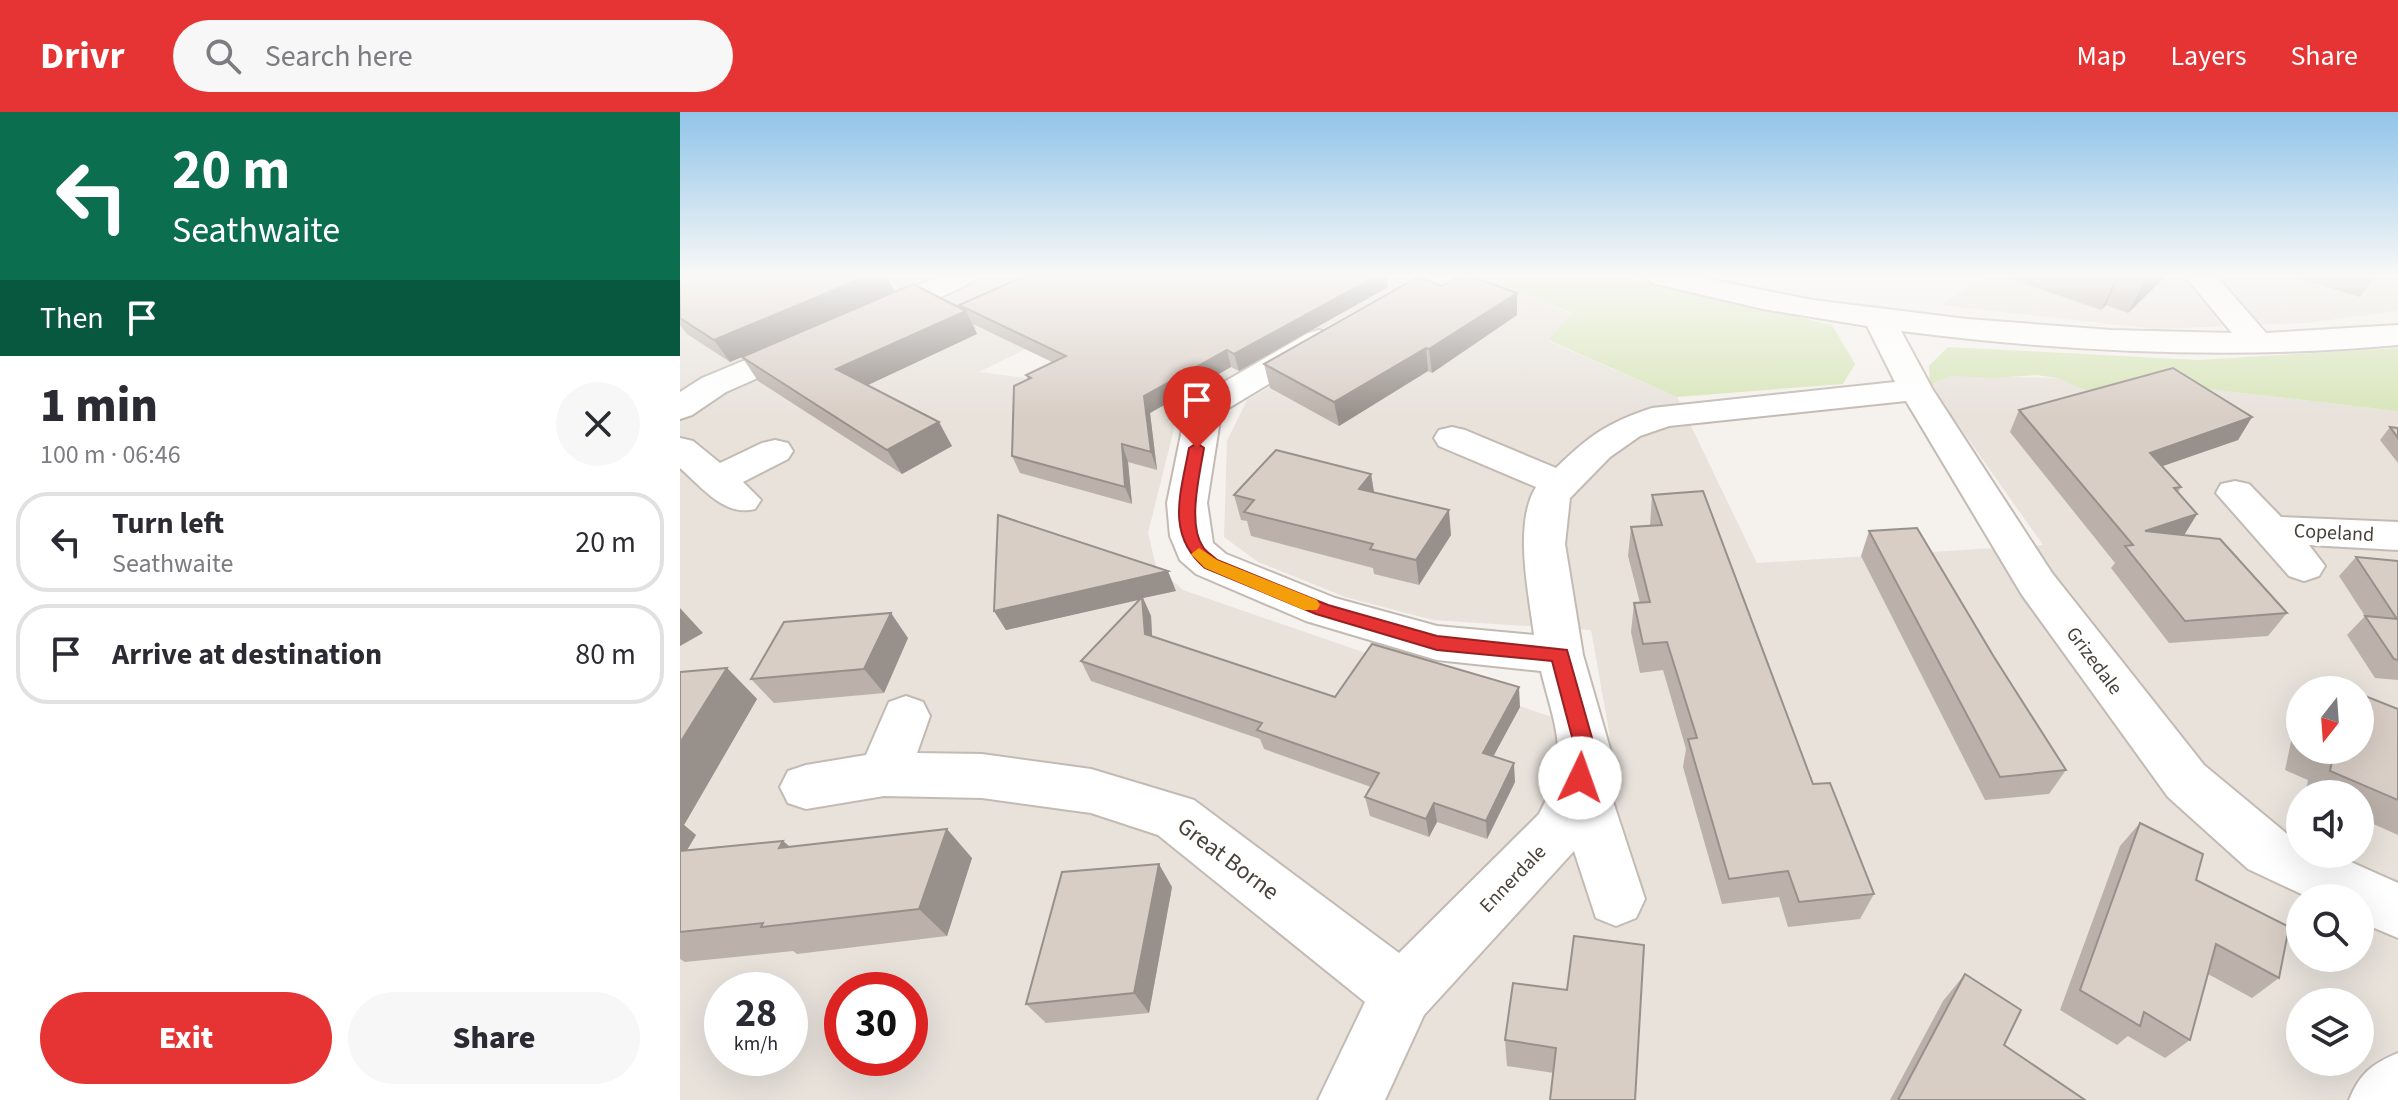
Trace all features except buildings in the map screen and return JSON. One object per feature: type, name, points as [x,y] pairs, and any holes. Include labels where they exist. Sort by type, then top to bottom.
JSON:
[{"type":"street","points":[[680,408],[714,385],[856,323]]},
{"type":"street","points":[[1351,323],[1214,402],[1202,420],[1187,503],[1190,536],[1195,550],[1211,564],[1322,610],[1437,643],[1560,655]]},
{"type":"street","name":"Grizedale","points":[[1881,323],[1916,390],[2037,584],[2186,781],[2267,851],[2398,911]]},
{"type":"street","points":[[1904,323],[2052,336],[2259,345],[2398,335]]},
{"type":"street","points":[[2240,323],[2259,345]]},
{"type":"street","name":"Ennerdale","points":[[1351,1100],[1402,993],[1558,831],[1578,792],[1586,752],[1560,655],[1544,544],[1551,495],[1597,449],[1627,428],[1665,416],[1916,390]]},
{"type":"street","points":[[1452,438],[1562,484]]},
{"type":"street","points":[[680,449],[729,490],[775,451]]},
{"type":"street","name":"Copeland","points":[[2235,493],[2304,566]]},
{"type":"street","name":"Copeland","points":[[2270,530],[2398,536]]},
{"type":"street","points":[[884,774],[906,716]]},
{"type":"street","name":"Great Borne","points":[[806,787],[884,774],[982,776],[1091,791],[1175,817],[1402,993]]},
{"type":"street","points":[[1580,778],[1616,899]]},
{"type":"street","points":[[2382,1100],[2398,1086]]},
{"type":"shaded area","points":[[680,323],[1078,323],[979,372],[1043,380],[1153,323],[1333,323],[1219,385],[1177,417],[1148,533],[1156,566],[1183,590],[1610,737],[1591,630],[1433,620],[1345,597],[1258,562],[1224,537],[1227,441],[1247,400],[1378,323],[1565,323],[1548,341],[1677,397],[1757,563],[2043,545],[1930,385],[1951,376],[2057,378],[2105,399],[2173,385],[2398,411],[2398,1100],[680,1100]]},
{"type":"shaded area","points":[[2102,323],[2303,323],[2155,329]]},
{"type":"green space","points":[[1564,323],[1824,323],[1832,325],[1855,364],[1843,384],[1677,397],[1548,340]]},
{"type":"green space","points":[[1948,347],[2198,360],[2398,348],[2398,411],[2173,385],[2105,399],[2057,378],[2037,375],[1994,378],[1951,376],[1930,385],[1929,366]]},
{"type":"slow traffic","points":[[1199,554],[1211,564],[1311,605]]},
{"type":"route","points":[[1197,448],[1187,503],[1190,536],[1195,550],[1211,564],[1322,610],[1437,643],[1560,655],[1586,752],[1580,778]]}]
